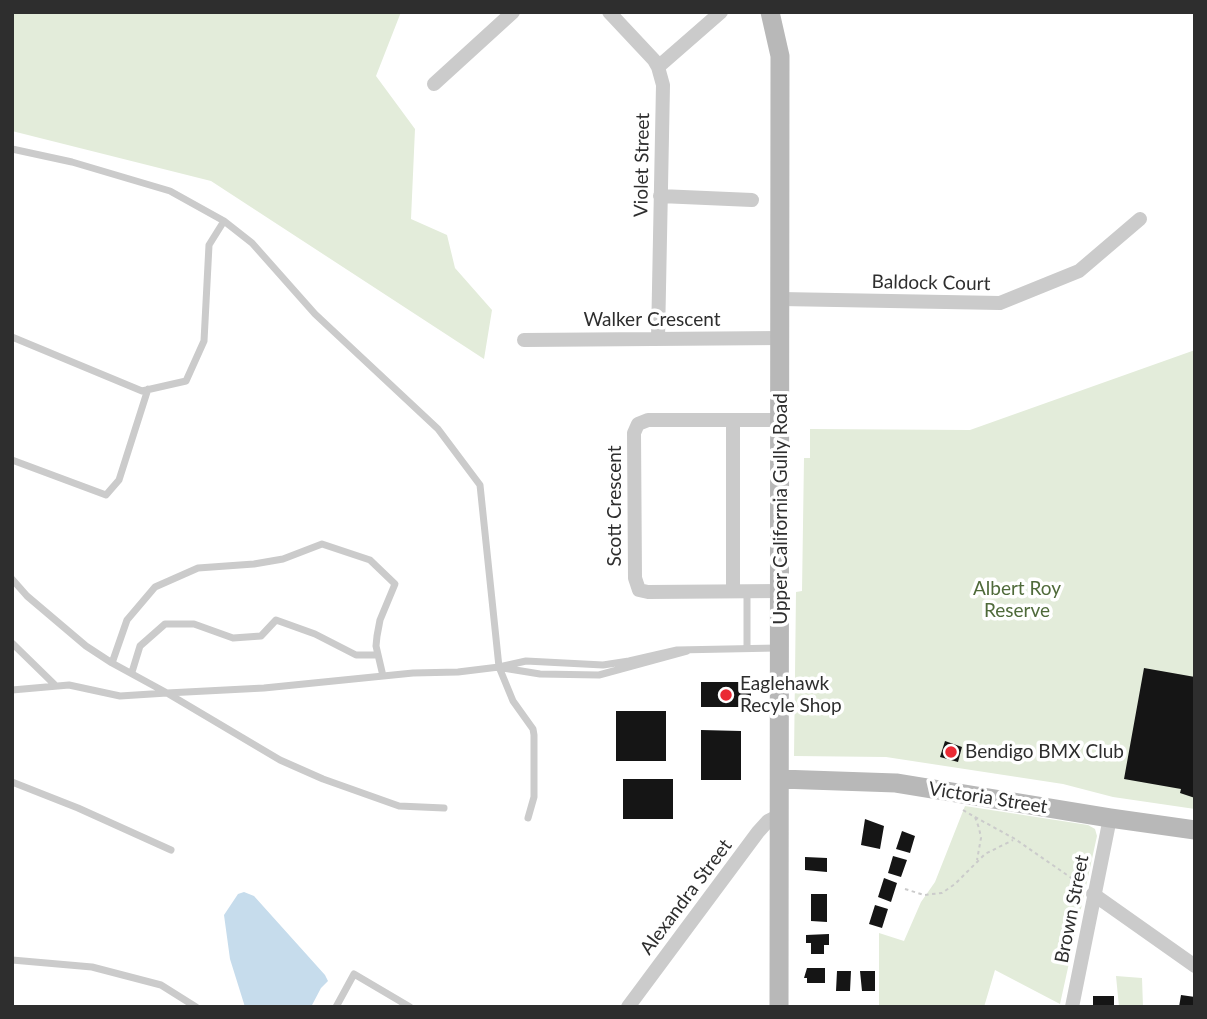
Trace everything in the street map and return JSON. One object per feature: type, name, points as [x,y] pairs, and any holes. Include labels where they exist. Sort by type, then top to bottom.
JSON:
[{"type":"street","points":[[434,84],[513,12]]},
{"type":"street","points":[[609,12],[647,51],[658,67],[721,12]]},
{"type":"street","name":"Upper California Gully Road","points":[[770,12],[780,56],[779,1007]]},
{"type":"street","name":"Violet Street","points":[[658,67],[663,97],[658,339]]},
{"type":"street","points":[[660,195],[752,200]]},
{"type":"street","name":"Baldock Court","points":[[781,299],[1000,303],[1079,271],[1140,219]]},
{"type":"street","name":"Walker Crescent","points":[[524,340],[781,338]]},
{"type":"street","name":"Scott Crescent","points":[[781,420],[648,420],[638,424],[634,433],[637,587],[648,592],[781,591]]},
{"type":"street","points":[[733,421],[740,591]]},
{"type":"street","name":"Victoria Street","points":[[779,779],[896,783],[1195,830]]},
{"type":"street","name":"Alexandra Street","points":[[628,1007],[758,832],[768,821],[780,815]]},
{"type":"street","name":"Brown Street","points":[[1072,1007],[1110,818]]},
{"type":"street","points":[[1093,894],[1195,966]]},
{"type":"lane","points":[[12,149],[72,162],[170,191],[224,221],[252,243],[315,314],[438,429],[480,485],[499,667],[513,701],[530,724],[534,736],[534,797],[528,818]]},
{"type":"lane","points":[[12,337],[142,391],[186,381],[204,341],[209,245],[224,221]]},
{"type":"lane","points":[[12,460],[106,495],[119,480],[148,389]]},
{"type":"lane","points":[[112,663],[127,620],[155,587],[198,568],[283,559],[322,544],[370,560],[395,584],[380,620],[376,646],[383,676]]},
{"type":"lane","points":[[12,579],[27,596],[86,646],[280,760],[323,779],[399,806],[444,807]]},
{"type":"lane","points":[[740,591],[747,648]]},
{"type":"lane","points":[[132,672],[140,646],[165,624],[194,624],[233,638],[261,636],[276,620],[315,634],[356,655],[378,655]]},
{"type":"lane","points":[[12,643],[56,686]]},
{"type":"lane","points":[[12,690],[69,685],[120,696],[264,688],[499,667],[540,674],[599,675],[668,658],[692,649],[781,648]]},
{"type":"lane","points":[[12,782],[171,850]]},
{"type":"lane","points":[[12,960],[92,967],[161,985],[196,1007]]},
{"type":"lane","points":[[335,1007],[354,974],[410,1007]]},
{"type":"path","points":[[960,809],[1015,839],[1093,894]]},
{"type":"path","points":[[975,817],[981,838],[977,861]]},
{"type":"path","points":[[905,889],[924,895],[942,893],[956,884],[977,861],[993,849],[1015,839]]},
{"type":"green space","points":[[12,12],[401,12],[376,76],[415,129],[411,219],[447,235],[455,268],[492,310],[484,359],[211,181],[12,131]]},
{"type":"green space","name":"Albert Roy Reserve","points":[[1195,350],[1195,809],[1113,797],[1063,784],[886,757],[794,756],[796,592],[802,591],[804,458],[810,458],[810,429],[970,430]]},
{"type":"green space","points":[[965,806],[1088,825],[1095,829],[1097,836],[1060,1004],[995,970],[984,1007],[879,1007],[879,933],[904,941],[921,902],[935,882]]},
{"type":"green space","points":[[1116,976],[1142,978],[1143,1007],[1119,1007]]},
{"type":"water","points":[[244,892],[254,896],[325,975],[328,981],[311,1007],[245,1007],[230,959],[224,915],[238,894]]},
{"type":"building","points":[[1144,668],[1195,677],[1195,798],[1180,793],[1181,789],[1124,779]]},
{"type":"building","points":[[701,682],[751,682],[751,707],[701,707]]},
{"type":"building","points":[[616,711],[666,711],[666,761],[616,761]]},
{"type":"building","points":[[701,730],[741,731],[741,780],[701,780]]},
{"type":"building","name":"Bendigo BMX Club","points":[[945,741],[962,747],[958,762],[940,757]]},
{"type":"building","points":[[623,779],[673,779],[673,819],[623,819]]},
{"type":"building","points":[[865,819],[884,826],[880,849],[861,845]]},
{"type":"building","points":[[902,831],[915,836],[910,853],[896,849]]},
{"type":"building","points":[[893,856],[907,860],[901,877],[888,873]]},
{"type":"building","points":[[805,857],[827,858],[827,872],[805,870]]},
{"type":"building","points":[[884,878],[897,883],[891,902],[878,897]]},
{"type":"building","points":[[811,894],[827,894],[827,922],[811,921]]},
{"type":"building","points":[[875,905],[888,909],[882,928],[869,924]]},
{"type":"building","points":[[829,934],[829,945],[824,945],[824,954],[811,954],[811,943],[806,943],[806,935]]},
{"type":"building","points":[[807,968],[825,968],[825,983],[807,983],[807,978],[804,978]]},
{"type":"building","points":[[837,971],[851,971],[850,991],[836,991]]},
{"type":"building","points":[[860,971],[875,971],[875,991],[862,991]]},
{"type":"building","points":[[1181,995],[1195,997],[1194,1007],[1179,1007]]},
{"type":"building","points":[[1093,996],[1114,996],[1114,1007],[1093,1007]]},
{"type":"place","name":"Eaglehawk Recyle Shop","points":[[726,695]]},
{"type":"place","name":"Bendigo BMX Club","points":[[951,752]]}]
